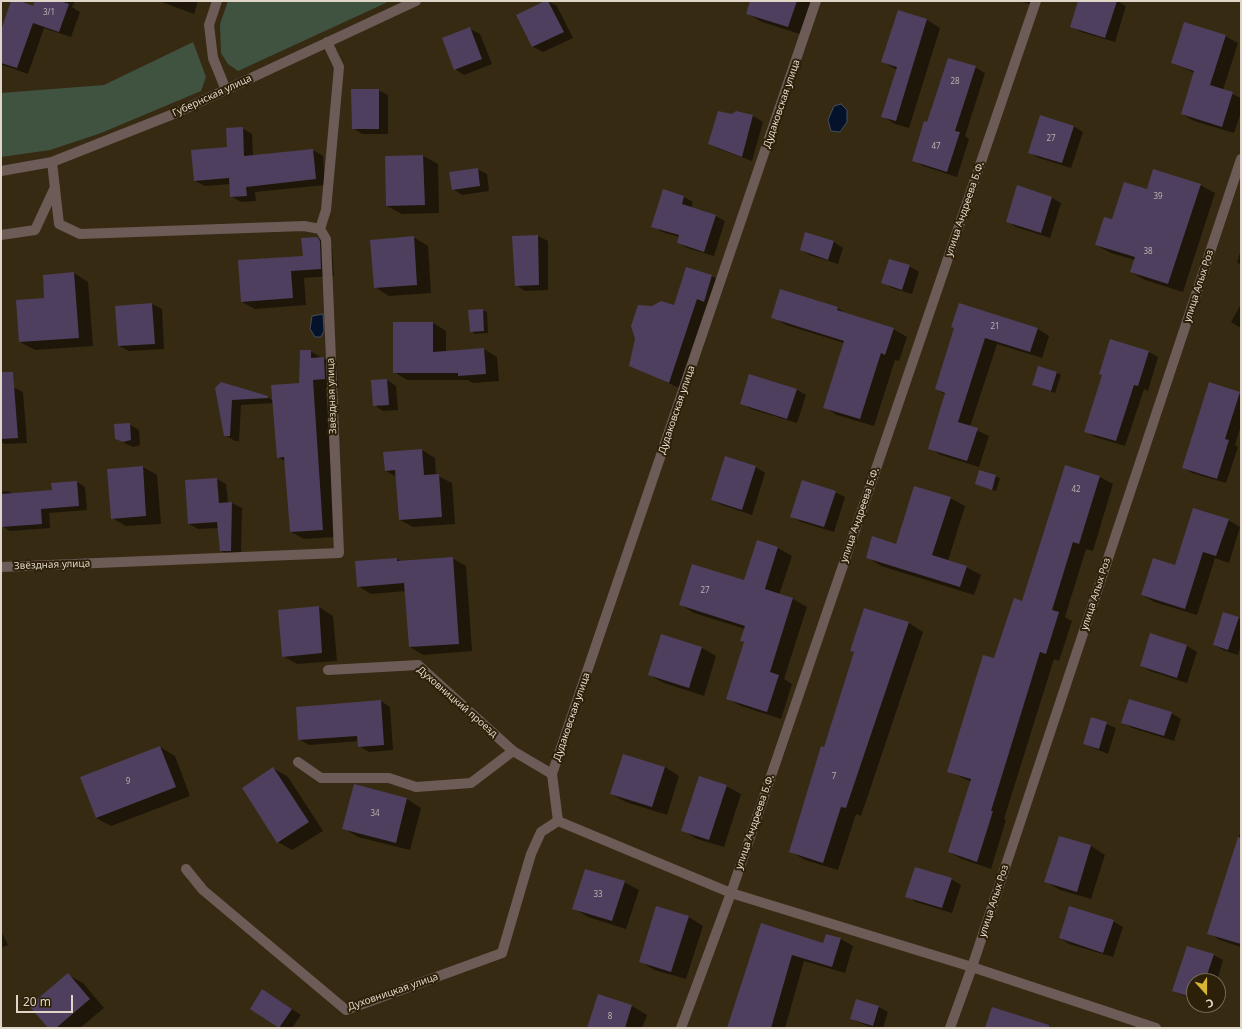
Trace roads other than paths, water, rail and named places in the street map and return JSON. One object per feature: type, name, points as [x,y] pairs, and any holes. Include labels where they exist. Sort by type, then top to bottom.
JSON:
[{"type":"street","points":[[217,1],[209,25],[213,58],[226,90]]},
{"type":"street","name":"Губернская улица","points":[[1,171],[52,162],[176,113],[416,1]]},
{"type":"street","name":"Дудаковская улица","points":[[558,821],[552,774],[816,1]]},
{"type":"street","name":"улица Андреева Б.Ф.","points":[[681,1028],[731,893],[1036,1]]},
{"type":"street","points":[[52,162],[59,224],[80,234],[304,226],[320,229],[326,210],[339,67],[327,42]]},
{"type":"street","name":"улица Алых Роз","points":[[950,1028],[972,967],[1241,159]]},
{"type":"street","points":[[1,235],[35,230],[55,187]]},
{"type":"street","name":"Звёздная улица","points":[[1,567],[339,553],[326,239],[320,229]]},
{"type":"street","name":"Духовницкий проезд","points":[[328,670],[418,665],[513,751],[552,774]]},
{"type":"street","points":[[298,762],[321,778],[389,778],[416,788],[471,782],[513,751]]},
{"type":"street","points":[[558,821],[731,893],[972,967],[1156,1028]]},
{"type":"street","name":"Духовницкая улица","points":[[186,869],[203,890],[346,1010],[502,954],[531,854],[541,832],[558,821]]},
{"type":"water","points":[[841,104],[847,110],[847,122],[840,132],[831,131],[828,120],[834,106]]},
{"type":"water","points":[[323,314],[324,331],[321,337],[315,337],[310,329],[312,316]]}]
